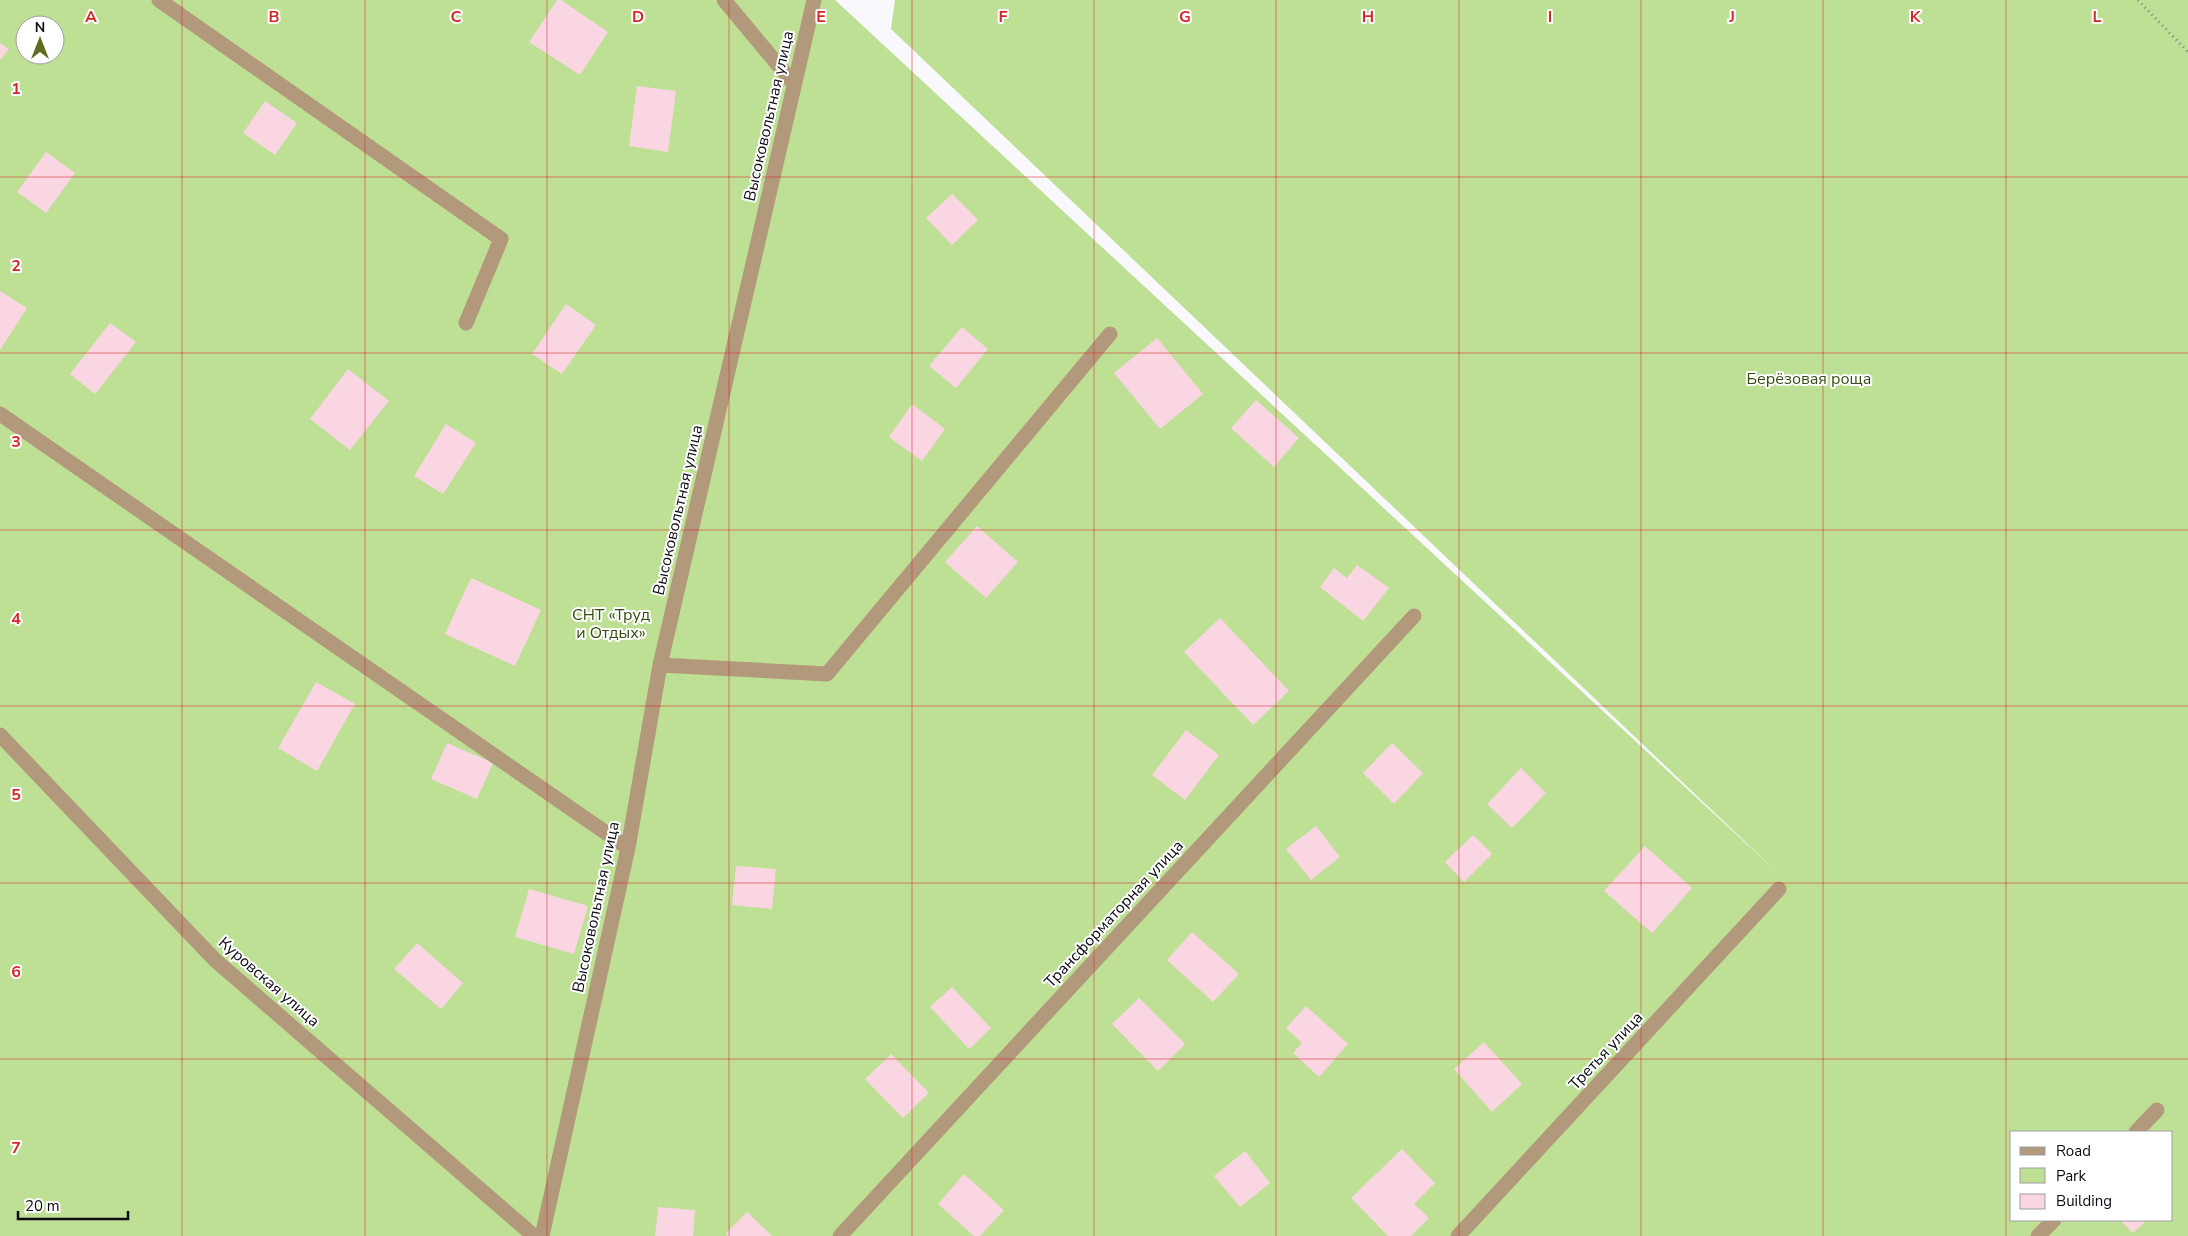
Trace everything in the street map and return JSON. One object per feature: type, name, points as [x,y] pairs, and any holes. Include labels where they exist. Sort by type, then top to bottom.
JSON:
[{"type":"street","points":[[159,0],[501,239],[466,323]]},
{"type":"street","points":[[724,0],[794,84]]},
{"type":"street","name":"Высоковольтная улица","points":[[542,1236],[628,848],[660,665],[814,0]]},
{"type":"street","points":[[660,665],[827,674],[1110,334]]},
{"type":"street","points":[[0,414],[628,848]]},
{"type":"street","name":"Трансформаторная улица","points":[[840,1236],[1414,616]]},
{"type":"street","name":"Куровская улица","points":[[0,735],[216,960],[534,1236]]},
{"type":"street","name":"Третья улица","points":[[1458,1236],[1779,889]]},
{"type":"street","points":[[2137,1131],[2158,1110]]},
{"type":"street","points":[[2038,1236],[2053,1221]]},
{"type":"path","points":[[2138,0],[2188,52]]},
{"type":"green space","name":"СНТ «Труд и Отдых»","points":[[0,0],[835,0],[1779,874],[891,29],[895,0],[2188,0],[2188,1236],[0,1236]]},
{"type":"building","points":[[557,0],[561,0],[608,32],[580,75],[529,42]]},
{"type":"building","points":[[0,43],[9,49],[0,60]]},
{"type":"building","points":[[637,86],[676,91],[668,152],[629,146]]},
{"type":"building","points":[[265,101],[297,123],[275,155],[243,133]]},
{"type":"building","points":[[46,152],[75,173],[46,213],[17,192]]},
{"type":"building","points":[[952,194],[978,220],[952,245],[926,218]]},
{"type":"building","points":[[0,291],[27,308],[0,350]]},
{"type":"building","points":[[566,304],[596,325],[562,374],[532,354]]},
{"type":"building","points":[[110,323],[136,342],[95,394],[70,374]]},
{"type":"building","points":[[962,327],[988,349],[956,388],[929,366]]},
{"type":"building","points":[[1157,338],[1203,394],[1160,429],[1114,373]]},
{"type":"building","points":[[348,369],[389,401],[350,450],[310,419]]},
{"type":"building","points":[[1256,400],[1299,438],[1274,467],[1231,428]]},
{"type":"building","points":[[912,404],[945,429],[922,461],[889,437]]},
{"type":"building","points":[[446,424],[476,443],[443,494],[414,476]]},
{"type":"building","points":[[977,526],[1018,562],[986,598],[945,562]]},
{"type":"building","points":[[1357,565],[1389,588],[1363,621],[1320,587],[1334,568],[1347,578]]},
{"type":"building","points":[[471,578],[541,610],[515,666],[445,634]]},
{"type":"building","points":[[1220,618],[1289,691],[1253,725],[1184,652]]},
{"type":"building","points":[[316,682],[355,704],[317,771],[278,748]]},
{"type":"building","points":[[1186,730],[1219,755],[1185,800],[1152,775]]},
{"type":"building","points":[[447,743],[493,763],[477,799],[431,779]]},
{"type":"building","points":[[1392,743],[1423,773],[1394,804],[1363,773]]},
{"type":"building","points":[[1521,768],[1546,793],[1512,828],[1487,804]]},
{"type":"building","points":[[1316,826],[1340,857],[1311,880],[1286,849]]},
{"type":"building","points":[[1473,835],[1492,854],[1464,882],[1445,862]]},
{"type":"building","points":[[1645,846],[1692,888],[1652,933],[1604,891]]},
{"type":"building","points":[[736,866],[776,869],[772,909],[732,905]]},
{"type":"building","points":[[529,889],[588,906],[574,954],[515,937]]},
{"type":"building","points":[[1192,932],[1239,974],[1213,1002],[1167,960]]},
{"type":"building","points":[[417,943],[463,983],[441,1009],[394,969]]},
{"type":"building","points":[[952,987],[991,1028],[969,1049],[930,1007]]},
{"type":"building","points":[[1139,998],[1185,1044],[1158,1071],[1112,1024]]},
{"type":"building","points":[[1306,1006],[1348,1044],[1319,1077],[1293,1053],[1302,1043],[1286,1028]]},
{"type":"building","points":[[1484,1042],[1522,1084],[1492,1112],[1454,1069]]},
{"type":"building","points":[[891,1054],[929,1093],[903,1118],[865,1079]]},
{"type":"building","points":[[1402,1149],[1435,1183],[1414,1204],[1429,1218],[1411,1236],[1388,1236],[1351,1198]]},
{"type":"building","points":[[1245,1151],[1270,1183],[1240,1207],[1214,1176]]},
{"type":"building","points":[[964,1174],[1004,1210],[980,1236],[974,1236],[938,1204]]},
{"type":"building","points":[[658,1207],[695,1210],[693,1236],[655,1236]]},
{"type":"building","points":[[747,1212],[772,1236],[728,1236],[726,1233]]},
{"type":"building","points":[[2121,1221],[2146,1221],[2133,1233]]},
{"type":"park label","name":"Берёзовая роща","points":[[1809,379]]}]
